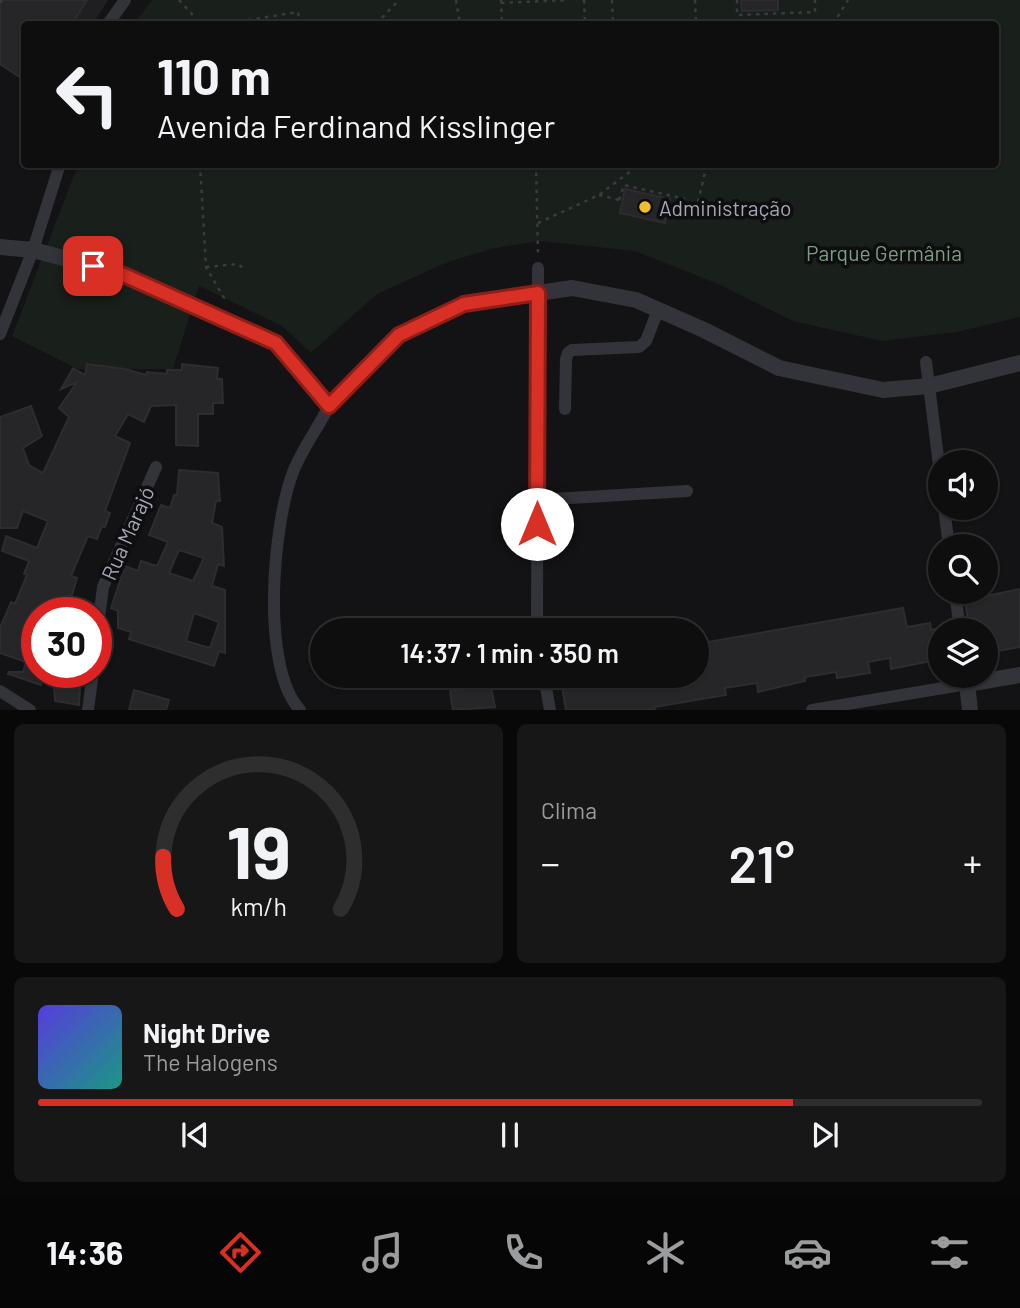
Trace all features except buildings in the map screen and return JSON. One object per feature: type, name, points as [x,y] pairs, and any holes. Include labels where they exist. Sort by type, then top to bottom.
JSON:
[{"type":"street","points":[[110,21],[125,0]]},
{"type":"street","points":[[0,334],[33,250],[59,168]]},
{"type":"street","points":[[0,247],[33,250],[117,272],[276,343],[329,406]]},
{"type":"street","points":[[537,618],[538,268]]},
{"type":"street","points":[[300,709],[290,699],[286,689],[274,619],[276,540],[293,472],[329,406],[399,335],[464,304],[572,288],[636,300],[779,368],[883,390],[929,386],[1020,363]]},
{"type":"street","points":[[565,409],[568,353],[572,350],[639,347],[646,341],[658,310]]},
{"type":"street","points":[[926,362],[937,450]]},
{"type":"street","name":"Rua Marajó","points":[[102,597],[103,587],[156,467]]},
{"type":"street","points":[[537,500],[687,491]]},
{"type":"street","points":[[998,677],[1020,675]]},
{"type":"street","points":[[812,709],[928,687]]},
{"type":"street","points":[[88,709],[91,688]]},
{"type":"street","points":[[546,688],[550,709]]},
{"type":"street","points":[[967,688],[970,709]]},
{"type":"street","points":[[0,691],[30,709]]},
{"type":"path","points":[[179,0],[192,13],[192,21]]},
{"type":"path","points":[[379,21],[399,0]]},
{"type":"path","points":[[456,0],[460,21]]},
{"type":"path","points":[[502,21],[501,1],[569,0]]},
{"type":"path","points":[[584,0],[585,21]]},
{"type":"path","points":[[612,0],[613,21]]},
{"type":"path","points":[[695,0],[696,21]]},
{"type":"path","points":[[737,0],[737,15],[815,12],[815,0]]},
{"type":"path","points":[[835,21],[848,0]]},
{"type":"path","points":[[242,21],[298,12],[300,21]]},
{"type":"path","points":[[201,168],[206,267],[224,298],[217,317]]},
{"type":"path","points":[[536,168],[538,268]]},
{"type":"path","points":[[538,223],[599,195],[635,168]]},
{"type":"path","points":[[698,202],[707,168]]},
{"type":"path","points":[[599,195],[621,200],[624,185],[685,199]]},
{"type":"path","points":[[206,267],[238,264],[243,268]]},
{"type":"shaded area","points":[[0,0],[108,0],[95,21],[21,21],[21,78],[0,64]]},
{"type":"green space","name":"Parque Germânia","points":[[152,0],[1020,0],[1020,317],[957,332],[882,341],[793,321],[718,284],[635,251],[539,241],[495,248],[448,262],[377,294],[311,353],[282,326],[199,286],[173,369],[78,369],[12,336],[77,168],[999,168],[999,21],[136,21]]},
{"type":"place","name":"Administração","points":[[645,207]]},
{"type":"route","points":[[93,266],[117,272],[276,343],[329,406],[399,335],[464,304],[538,293],[537,524]]}]
